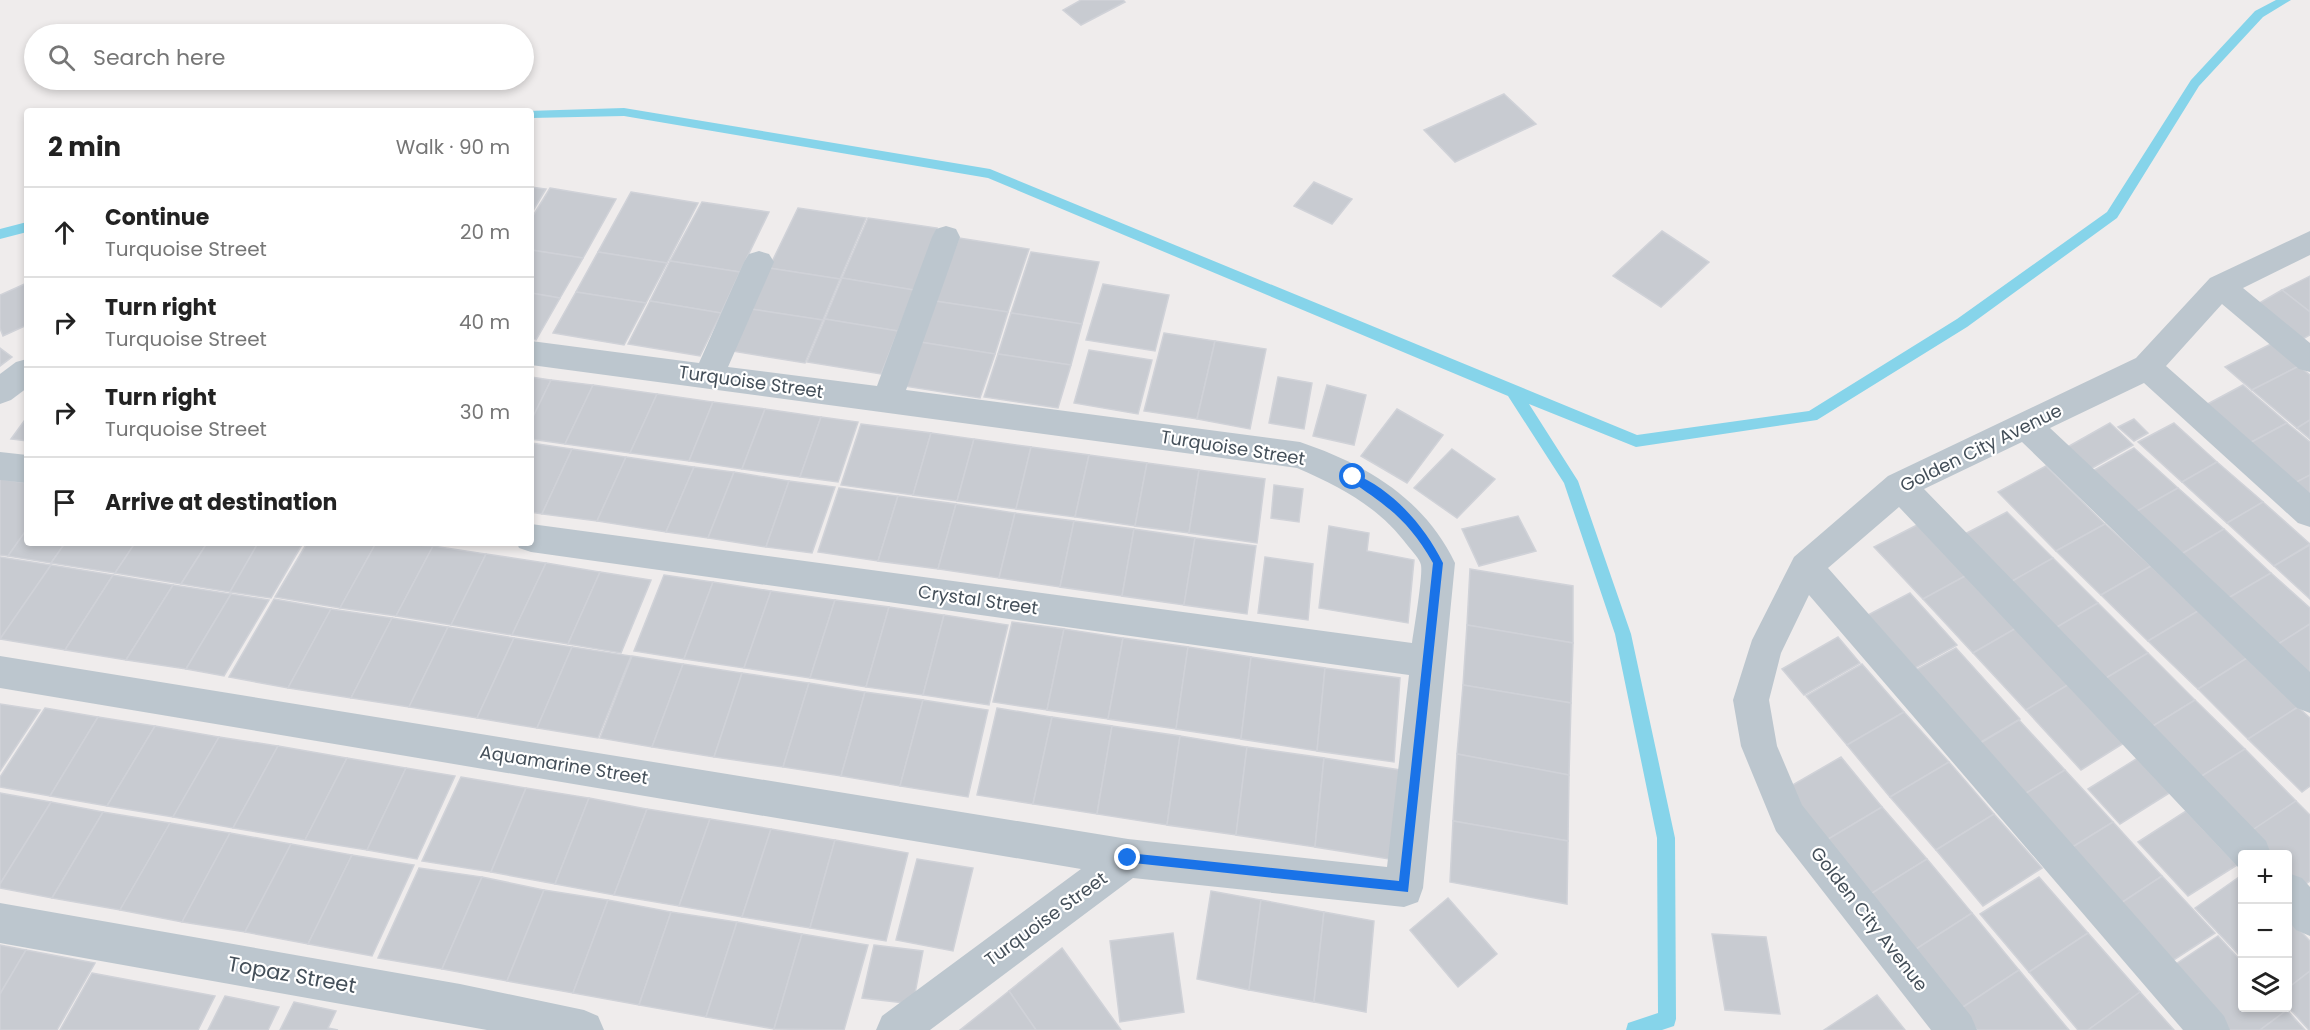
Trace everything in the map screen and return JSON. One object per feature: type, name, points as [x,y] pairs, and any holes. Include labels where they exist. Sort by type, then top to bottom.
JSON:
[{"type":"street","points":[[886,400],[946,237]]},
{"type":"street","name":"Golden City Avenue","points":[[1958,1030],[1789,818],[1759,747],[1751,700],[1764,651],[1806,567],[1900,486],[2147,367],[2220,286],[2310,242]]},
{"type":"street","points":[[709,376],[759,262]]},
{"type":"street","points":[[2220,286],[2310,360]]},
{"type":"street","name":"Turquoise Street","points":[[534,353],[1300,455],[1353,477],[1395,506],[1420,532],[1438,563],[1404,888],[1128,858],[896,1030]]},
{"type":"street","points":[[2147,367],[2310,513]]},
{"type":"street","points":[[0,391],[24,372]]},
{"type":"street","points":[[2025,425],[2310,696]]},
{"type":"street","points":[[0,466],[24,469]]},
{"type":"street","points":[[1900,486],[2247,850]]},
{"type":"street","name":"Crystal Street","points":[[534,538],[1426,661]]},
{"type":"street","points":[[1806,567],[2210,1030]]},
{"type":"street","name":"Aquamarine Street","points":[[0,672],[1128,858]]},
{"type":"street","points":[[2292,896],[2310,915]]},
{"type":"street","name":"Topaz Street","points":[[0,923],[460,1004],[584,1030]]},
{"type":"building","points":[[1081,0],[1123,0],[1125,2],[1081,25],[1063,10]]},
{"type":"building","points":[[1504,94],[1536,124],[1455,162],[1424,130]]},
{"type":"building","points":[[1314,182],[1352,199],[1332,224],[1294,206]]},
{"type":"building","points":[[534,187],[546,189],[534,209]]},
{"type":"building","points":[[550,188],[616,199],[583,258],[534,250],[534,214]]},
{"type":"building","points":[[631,192],[698,203],[667,263],[598,252]]},
{"type":"building","points":[[702,202],[769,212],[740,272],[670,261]]},
{"type":"building","points":[[798,208],[866,218],[840,279],[769,268]]},
{"type":"building","points":[[868,218],[937,228],[914,290],[842,278]]},
{"type":"building","points":[[1662,231],[1709,262],[1661,307],[1613,276]]},
{"type":"building","points":[[959,238],[1029,249],[1008,312],[935,301]]},
{"type":"building","points":[[534,250],[583,258],[560,298],[534,294]]},
{"type":"building","points":[[598,252],[667,263],[646,303],[576,292]]},
{"type":"building","points":[[1031,252],[1099,262],[1082,324],[1011,313]]},
{"type":"building","points":[[670,261],[740,272],[721,313],[650,301]]},
{"type":"building","points":[[769,268],[840,279],[823,320],[751,309]]},
{"type":"building","points":[[2310,276],[2310,312],[2282,290]]},
{"type":"building","points":[[842,278],[914,290],[898,331],[825,319]]},
{"type":"building","points":[[24,284],[24,326],[3,336],[0,328],[0,295]]},
{"type":"building","points":[[1103,284],[1169,295],[1155,351],[1086,340]]},
{"type":"building","points":[[2282,290],[2310,312],[2310,335],[2299,341],[2254,306]]},
{"type":"building","points":[[576,292],[646,303],[624,345],[553,333]]},
{"type":"building","points":[[534,294],[560,298],[536,340],[534,340]]},
{"type":"building","points":[[650,301],[721,313],[700,356],[628,344]]},
{"type":"building","points":[[935,301],[1008,312],[995,354],[920,342]]},
{"type":"building","points":[[751,309],[823,320],[805,363],[732,351]]},
{"type":"building","points":[[1011,313],[1082,324],[1071,365],[998,354]]},
{"type":"building","points":[[825,319],[898,331],[881,374],[807,362]]},
{"type":"building","points":[[1164,333],[1215,341],[1197,419],[1144,411]]},
{"type":"building","points":[[1215,341],[1266,349],[1250,429],[1197,419]]},
{"type":"building","points":[[920,342],[995,354],[980,398],[904,386]]},
{"type":"building","points":[[2271,344],[2299,366],[2252,390],[2225,367]]},
{"type":"building","points":[[0,348],[12,357],[0,366]]},
{"type":"building","points":[[1089,350],[1152,360],[1138,414],[1074,403]]},
{"type":"building","points":[[998,354],[1071,365],[1058,408],[984,397]]},
{"type":"building","points":[[2299,366],[2310,375],[2310,420],[2297,428],[2252,390]]},
{"type":"building","points":[[534,377],[551,380],[534,415]]},
{"type":"building","points":[[1278,377],[1312,383],[1304,429],[1269,423]]},
{"type":"building","points":[[551,380],[593,385],[565,444],[534,439],[534,415]]},
{"type":"building","points":[[593,385],[657,394],[630,453],[565,444]]},
{"type":"building","points":[[1327,385],[1366,395],[1354,445],[1313,436]]},
{"type":"building","points":[[2243,385],[2287,423],[2246,445],[2202,407]]},
{"type":"building","points":[[657,394],[713,402],[689,461],[630,453]]},
{"type":"building","points":[[713,402],[765,409],[742,469],[689,461]]},
{"type":"building","points":[[765,409],[821,417],[800,477],[742,469]]},
{"type":"building","points":[[1397,409],[1443,435],[1407,483],[1361,456]]},
{"type":"building","points":[[821,417],[858,422],[838,482],[800,477]]},
{"type":"building","points":[[2134,419],[2148,433],[2134,441],[2118,427]]},
{"type":"building","points":[[2310,420],[2310,439],[2297,428]]},
{"type":"building","points":[[24,421],[24,441],[11,439]]},
{"type":"building","points":[[2110,423],[2133,445],[2087,471],[2064,449]]},
{"type":"building","points":[[2174,423],[2217,462],[2182,482],[2138,442]]},
{"type":"building","points":[[2287,423],[2310,442],[2310,475],[2291,485],[2246,445]]},
{"type":"building","points":[[861,424],[931,433],[913,495],[841,485]]},
{"type":"building","points":[[931,433],[974,439],[957,501],[913,495]]},
{"type":"building","points":[[974,439],[1031,447],[1016,509],[957,501]]},
{"type":"building","points":[[534,443],[572,449],[542,514],[534,513]]},
{"type":"building","points":[[1031,447],[1089,455],[1075,517],[1016,509]]},
{"type":"building","points":[[2134,448],[2178,488],[2132,514],[2089,473]]},
{"type":"building","points":[[572,449],[626,457],[597,521],[542,514]]},
{"type":"building","points":[[1452,449],[1495,479],[1457,518],[1414,488]]},
{"type":"building","points":[[1089,455],[1147,463],[1135,526],[1075,517]]},
{"type":"building","points":[[626,457],[694,467],[666,532],[597,521]]},
{"type":"building","points":[[2217,462],[2263,502],[2227,523],[2182,482]]},
{"type":"building","points":[[1147,463],[1199,470],[1189,533],[1135,526]]},
{"type":"building","points":[[2046,466],[2105,524],[2056,551],[1998,492]]},
{"type":"building","points":[[694,467],[734,472],[708,538],[666,532]]},
{"type":"building","points":[[1199,470],[1265,479],[1257,543],[1189,533]]},
{"type":"building","points":[[734,472],[789,481],[766,547],[708,538]]},
{"type":"building","points":[[2310,475],[2310,501],[2291,485]]},
{"type":"building","points":[[0,479],[24,483],[24,533],[8,556],[0,555]]},
{"type":"building","points":[[789,481],[835,487],[812,553],[766,547]]},
{"type":"building","points":[[1274,485],[1303,489],[1299,522],[1271,518]]},
{"type":"building","points":[[839,488],[898,496],[878,561],[818,552]]},
{"type":"building","points":[[2178,488],[2224,529],[2178,556],[2132,514]]},
{"type":"building","points":[[898,496],[956,504],[938,569],[878,561]]},
{"type":"building","points":[[2263,502],[2310,544],[2274,566],[2227,523]]},
{"type":"building","points":[[956,504],[1015,513],[999,578],[938,569]]},
{"type":"building","points":[[2007,512],[2053,558],[2007,584],[1961,536]]},
{"type":"building","points":[[1015,513],[1074,521],[1060,587],[999,578]]},
{"type":"building","points":[[1518,516],[1536,551],[1479,566],[1462,529]]},
{"type":"building","points":[[1074,521],[1134,529],[1122,596],[1060,587]]},
{"type":"building","points":[[1919,524],[1967,575],[1923,599],[1874,547]]},
{"type":"building","points":[[2105,524],[2151,566],[2101,595],[2056,551]]},
{"type":"building","points":[[1329,526],[1369,533],[1367,551],[1414,560],[1408,623],[1319,608]]},
{"type":"building","points":[[1134,529],[1195,538],[1184,605],[1122,596]]},
{"type":"building","points":[[2224,529],[2271,573],[2225,600],[2178,556]]},
{"type":"building","points":[[24,533],[24,546],[63,546],[51,563],[8,556]]},
{"type":"building","points":[[1195,538],[1256,546],[1247,614],[1184,605]]},
{"type":"building","points":[[2310,545],[2310,599],[2274,566]]},
{"type":"building","points":[[63,546],[133,546],[115,573],[51,563]]},
{"type":"building","points":[[133,546],[205,546],[181,584],[115,573]]},
{"type":"building","points":[[205,546],[256,546],[230,592],[181,584]]},
{"type":"building","points":[[256,546],[301,546],[271,598],[230,592]]},
{"type":"building","points":[[305,546],[374,546],[340,608],[275,597]]},
{"type":"building","points":[[374,546],[433,546],[396,616],[340,608]]},
{"type":"building","points":[[433,546],[486,554],[451,625],[396,616]]},
{"type":"building","points":[[486,554],[546,563],[512,635],[451,625]]},
{"type":"building","points":[[0,557],[51,565],[0,639]]},
{"type":"building","points":[[1265,557],[1313,564],[1308,620],[1258,613]]},
{"type":"building","points":[[2053,558],[2098,603],[2052,630],[2007,584]]},
{"type":"building","points":[[546,563],[600,572],[568,644],[512,635]]},
{"type":"building","points":[[51,565],[113,575],[65,650],[0,639]]},
{"type":"building","points":[[2151,566],[2198,611],[2148,641],[2101,595]]},
{"type":"building","points":[[1470,569],[1573,586],[1573,643],[1467,625]]},
{"type":"building","points":[[600,572],[651,580],[621,653],[568,644]]},
{"type":"building","points":[[2271,573],[2310,608],[2310,624],[2275,646],[2225,600]]},
{"type":"building","points":[[113,575],[173,585],[126,660],[65,650]]},
{"type":"building","points":[[664,575],[713,582],[684,659],[634,651]]},
{"type":"building","points":[[1967,575],[2018,627],[1973,653],[1923,599]]},
{"type":"building","points":[[713,582],[771,591],[744,668],[684,659]]},
{"type":"building","points":[[173,585],[231,594],[186,669],[126,660]]},
{"type":"building","points":[[771,591],[835,600],[810,678],[744,668]]},
{"type":"building","points":[[1910,593],[1957,645],[1915,668],[1868,615]]},
{"type":"building","points":[[231,594],[269,600],[224,676],[186,669]]},
{"type":"building","points":[[274,599],[331,609],[288,688],[229,677]]},
{"type":"building","points":[[835,600],[889,607],[866,687],[810,678]]},
{"type":"building","points":[[2098,603],[2148,653],[2101,681],[2052,630]]},
{"type":"building","points":[[889,607],[944,615],[923,695],[866,687]]},
{"type":"building","points":[[331,609],[392,618],[351,698],[288,688]]},
{"type":"building","points":[[2198,611],[2247,658],[2198,689],[2148,641]]},
{"type":"building","points":[[944,615],[1008,625],[989,705],[923,695]]},
{"type":"building","points":[[392,618],[448,627],[409,707],[351,698]]},
{"type":"building","points":[[1012,622],[1064,629],[1047,710],[993,702]]},
{"type":"building","points":[[2310,624],[2310,680],[2275,646]]},
{"type":"building","points":[[1467,625],[1573,643],[1571,703],[1463,685]]},
{"type":"building","points":[[448,627],[514,638],[477,718],[409,707]]},
{"type":"building","points":[[2018,627],[2071,683],[2026,710],[1973,653]]},
{"type":"building","points":[[1064,629],[1123,638],[1108,719],[1047,710]]},
{"type":"building","points":[[1838,637],[1860,663],[1804,695],[1782,669]]},
{"type":"building","points":[[514,638],[572,647],[537,728],[477,718]]},
{"type":"building","points":[[1123,638],[1188,647],[1176,729],[1108,719]]},
{"type":"building","points":[[572,647],[631,656],[598,738],[537,728]]},
{"type":"building","points":[[1188,647],[1251,657],[1241,739],[1176,729]]},
{"type":"building","points":[[1956,648],[2020,719],[1976,745],[1912,672]]},
{"type":"building","points":[[2148,653],[2195,700],[2148,729],[2101,681]]},
{"type":"building","points":[[632,656],[683,664],[652,747],[600,738]]},
{"type":"building","points":[[1251,657],[1325,668],[1317,751],[1241,739]]},
{"type":"building","points":[[2247,658],[2298,707],[2248,739],[2198,689]]},
{"type":"building","points":[[683,664],[742,673],[714,757],[652,747]]},
{"type":"building","points":[[1862,664],[1904,712],[1847,745],[1806,696]]},
{"type":"building","points":[[1325,668],[1400,678],[1394,762],[1317,751]]},
{"type":"building","points":[[742,673],[809,683],[783,767],[714,757]]},
{"type":"building","points":[[809,683],[865,692],[841,776],[783,767]]},
{"type":"building","points":[[2071,683],[2127,741],[2081,770],[2026,710]]},
{"type":"building","points":[[1463,685],[1571,703],[1569,775],[1457,754]]},
{"type":"building","points":[[865,692],[923,700],[900,786],[841,776]]},
{"type":"building","points":[[923,700],[988,710],[968,797],[900,786]]},
{"type":"building","points":[[2195,700],[2245,749],[2197,779],[2148,729]]},
{"type":"building","points":[[0,704],[40,710],[0,771]]},
{"type":"building","points":[[2298,707],[2310,718],[2310,786],[2302,792],[2248,739]]},
{"type":"building","points":[[45,708],[98,717],[50,796],[0,787],[0,777]]},
{"type":"building","points":[[997,708],[1052,717],[1033,804],[977,795]]},
{"type":"building","points":[[1904,712],[1949,762],[1890,797],[1847,745]]},
{"type":"building","points":[[98,717],[155,726],[107,806],[50,796]]},
{"type":"building","points":[[1052,717],[1112,726],[1097,814],[1033,804]]},
{"type":"building","points":[[2019,720],[2065,770],[2018,798],[1972,748]]},
{"type":"building","points":[[155,726],[219,737],[173,817],[107,806]]},
{"type":"building","points":[[1112,726],[1180,736],[1167,825],[1097,814]]},
{"type":"building","points":[[1180,736],[1247,747],[1236,835],[1167,825]]},
{"type":"building","points":[[219,737],[278,746],[233,828],[173,817]]},
{"type":"building","points":[[278,746],[347,758],[305,840],[233,828]]},
{"type":"building","points":[[1247,747],[1324,758],[1315,847],[1236,835]]},
{"type":"building","points":[[2245,749],[2296,801],[2248,833],[2197,779]]},
{"type":"building","points":[[1457,754],[1569,775],[1568,841],[1453,821]]},
{"type":"building","points":[[2141,756],[2174,790],[2120,824],[2088,789]]},
{"type":"building","points":[[1841,757],[1882,807],[1825,841],[1784,790]]},
{"type":"building","points":[[347,758],[406,768],[367,850],[305,840]]},
{"type":"building","points":[[1324,758],[1400,770],[1395,860],[1315,847]]},
{"type":"building","points":[[1949,762],[1994,814],[1936,850],[1890,797]]},
{"type":"building","points":[[406,768],[455,776],[417,859],[367,850]]},
{"type":"building","points":[[2065,770],[2113,822],[2066,851],[2018,798]]},
{"type":"building","points":[[461,777],[526,788],[491,872],[422,861]]},
{"type":"building","points":[[526,788],[589,798],[555,884],[491,872]]},
{"type":"building","points":[[0,793],[51,802],[0,884]]},
{"type":"building","points":[[589,798],[647,809],[614,895],[555,884]]},
{"type":"building","points":[[2296,801],[2310,815],[2310,881],[2301,887],[2292,878],[2292,850],[2265,850],[2248,833]]},
{"type":"building","points":[[51,802],[103,812],[52,898],[0,888],[0,884]]},
{"type":"building","points":[[1882,807],[1927,859],[1869,895],[1825,841]]},
{"type":"building","points":[[647,809],[710,819],[679,906],[614,895]]},
{"type":"building","points":[[2186,811],[2237,865],[2188,896],[2138,842]]},
{"type":"building","points":[[103,812],[170,823],[120,910],[52,898]]},
{"type":"building","points":[[1994,814],[2042,868],[1983,906],[1936,850]]},
{"type":"building","points":[[710,819],[771,829],[742,917],[679,906]]},
{"type":"building","points":[[1453,821],[1568,841],[1567,904],[1450,882]]},
{"type":"building","points":[[2113,822],[2162,876],[2115,907],[2066,851]]},
{"type":"building","points":[[170,823],[230,833],[182,922],[120,910]]},
{"type":"building","points":[[771,829],[835,840],[810,928],[742,917]]},
{"type":"building","points":[[230,833],[291,844],[245,932],[182,922]]},
{"type":"building","points":[[835,840],[908,853],[886,941],[810,928]]},
{"type":"building","points":[[291,844],[352,855],[308,944],[245,932]]},
{"type":"building","points":[[352,855],[414,865],[372,956],[308,944]]},
{"type":"building","points":[[917,859],[973,868],[953,951],[896,940]]},
{"type":"building","points":[[1927,859],[1972,913],[1913,951],[1869,895]]},
{"type":"building","points":[[419,868],[482,877],[442,969],[378,958]]},
{"type":"building","points":[[2162,876],[2215,933],[2166,965],[2115,907]]},
{"type":"building","points":[[482,877],[544,890],[507,981],[442,969]]},
{"type":"building","points":[[2039,877],[2088,933],[2029,972],[1980,914]]},
{"type":"building","points":[[2238,878],[2238,954],[2195,908]]},
{"type":"building","points":[[544,890],[608,900],[573,993],[507,981]]},
{"type":"building","points":[[1211,891],[1261,900],[1249,990],[1197,979]]},
{"type":"building","points":[[1448,898],[1497,954],[1458,987],[1410,930]]},
{"type":"building","points":[[608,900],[671,912],[639,1005],[573,993]]},
{"type":"building","points":[[1261,900],[1324,912],[1314,1002],[1249,990]]},
{"type":"building","points":[[671,912],[737,922],[706,1017],[639,1005]]},
{"type":"building","points":[[1324,912],[1374,921],[1366,1012],[1314,1002]]},
{"type":"building","points":[[1972,913],[2019,970],[1960,1009],[1913,951]]},
{"type":"building","points":[[737,922],[802,934],[774,1029],[706,1017]]},
{"type":"building","points":[[2292,922],[2310,941],[2310,971],[2292,985]]},
{"type":"building","points":[[1173,933],[1184,1012],[1120,1022],[1110,941]]},
{"type":"building","points":[[2088,933],[2140,992],[2088,1030],[2078,1030],[2029,972]]},
{"type":"building","points":[[802,934],[868,945],[844,1030],[774,1029]]},
{"type":"building","points":[[1712,934],[1766,937],[1780,1014],[1725,1010]]},
{"type":"building","points":[[2218,936],[2238,958],[2238,1012],[2284,1012],[2260,1030],[2225,1030],[2170,968]]},
{"type":"building","points":[[0,945],[26,950],[0,994]]},
{"type":"building","points":[[874,945],[923,951],[913,1004],[862,998]]},
{"type":"building","points":[[1062,948],[1121,1030],[1036,1030],[1009,991]]},
{"type":"building","points":[[26,950],[95,963],[57,1030],[0,1030],[0,994]]},
{"type":"building","points":[[2019,970],[2069,1030],[1977,1030],[1960,1009]]},
{"type":"building","points":[[2310,971],[2310,1030],[2292,1011],[2292,985]]},
{"type":"building","points":[[92,973],[215,996],[198,1030],[60,1030]]},
{"type":"building","points":[[1009,991],[1036,1030],[960,1030]]},
{"type":"building","points":[[2140,992],[2174,1030],[2088,1030]]},
{"type":"building","points":[[1877,995],[1905,1030],[1824,1030]]},
{"type":"building","points":[[225,996],[279,1007],[268,1030],[208,1030]]},
{"type":"building","points":[[294,1002],[336,1011],[328,1028],[338,1030],[280,1030]]},
{"type":"building","points":[[2284,1012],[2289,1012],[2305,1030],[2260,1030]]},
{"type":"waterway","points":[[1513,392],[1636,441],[1812,416],[1962,323],[2112,215],[2195,83],[2259,14],[2285,0]]},
{"type":"waterway","points":[[534,114],[624,112],[990,174],[1513,392]]},
{"type":"waterway","points":[[0,234],[24,228]]},
{"type":"waterway","points":[[1513,392],[1571,481],[1623,634],[1666,838],[1667,1019],[1635,1030]]},
{"type":"route","points":[[1128,858],[1404,888],[1438,563],[1420,532],[1395,506],[1353,477]]}]
